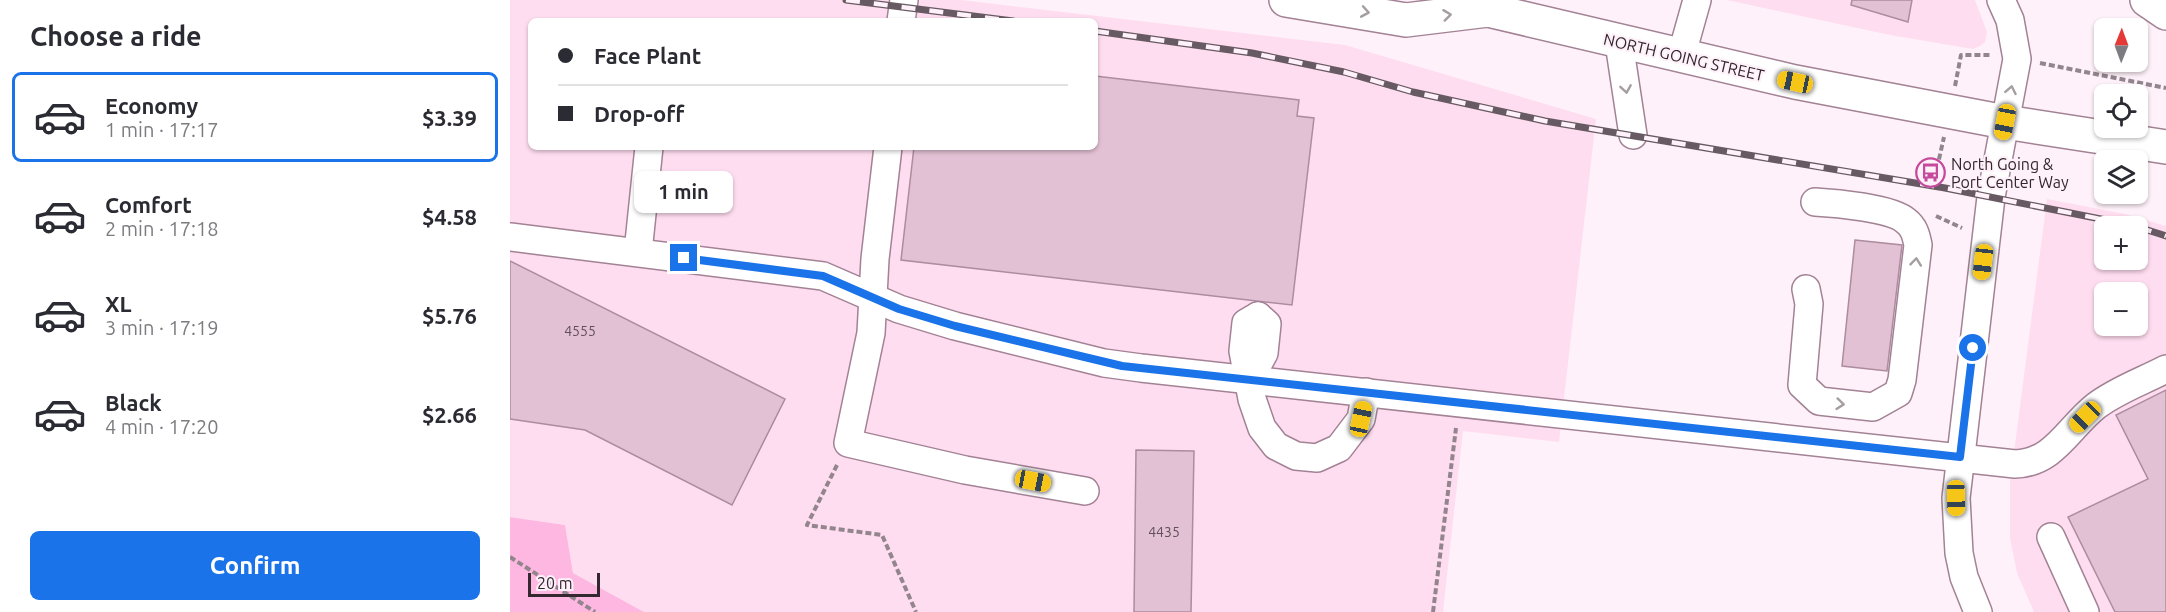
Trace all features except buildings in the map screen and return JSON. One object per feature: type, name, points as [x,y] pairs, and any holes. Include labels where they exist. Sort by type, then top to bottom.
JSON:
[{"type":"main road","points":[[1286,0],[1406,20],[1481,5]]},
{"type":"main road","points":[[2147,0],[2166,14]]},
{"type":"main road","name":"NORTH GOING STREET","points":[[1481,5],[1619,43],[1806,84],[2005,122],[2166,147]]},
{"type":"street","points":[[901,18],[904,0]]},
{"type":"street","points":[[1681,57],[1697,0]]},
{"type":"street","points":[[1978,612],[1964,577],[1959,553],[1956,498],[1991,197],[2017,59],[2015,40],[2001,0]]},
{"type":"street","points":[[1619,43],[1633,135]]},
{"type":"street","points":[[638,252],[649,150]]},
{"type":"street","points":[[888,150],[871,333],[848,443],[966,470],[1085,491]]},
{"type":"street","points":[[1806,289],[1809,304],[1802,385],[1819,402],[1873,407],[1898,393],[1902,380],[1918,245],[1916,235],[1912,226],[1895,214],[1839,203],[1815,202]]},
{"type":"street","points":[[510,237],[823,276],[899,309],[955,326],[1104,363],[2015,464],[2031,464],[2043,458],[2096,407],[2116,393],[2166,369]]},
{"type":"street","points":[[1259,309],[1246,323],[1243,351],[1252,399],[1262,428],[1276,446],[1296,456],[1317,458],[1339,448],[1352,434],[1361,419],[1366,392]]},
{"type":"street","points":[[2051,537],[2085,612]]},
{"type":"path","points":[[2070,69],[2166,88]]},
{"type":"path","points":[[1433,612],[1459,402]]},
{"type":"path","points":[[848,443],[807,525],[882,535],[916,612]]},
{"type":"path","points":[[510,557],[595,612]]},
{"type":"shaded area","points":[[510,0],[961,0],[1345,45],[1596,119],[1559,442],[1463,431],[1443,612],[644,612],[573,573],[565,525],[510,517]]},
{"type":"shaded area","points":[[1727,0],[1975,0],[1987,32],[1985,42],[1973,49],[1890,35]]},
{"type":"shaded area","points":[[2047,199],[2132,216],[2094,216],[2094,270],[2148,270],[2148,221],[2166,226],[2166,612],[2034,612],[2017,573],[2010,538],[2010,483]]},
{"type":"shaded area","points":[[510,517],[565,525],[573,573],[644,612],[510,612]]},
{"type":"railway","points":[[846,0],[989,18]]},
{"type":"railway","points":[[1098,31],[1252,53],[1344,72],[1413,92],[1545,121],[1945,188],[2094,218]]},
{"type":"railway","points":[[2148,230],[2166,236]]},
{"type":"place","name":"North Going & Port Center Way","points":[[1930,173]]},
{"type":"route","points":[[684,258],[823,276],[899,309],[955,326],[1122,366],[1960,457],[1973,348]]}]
